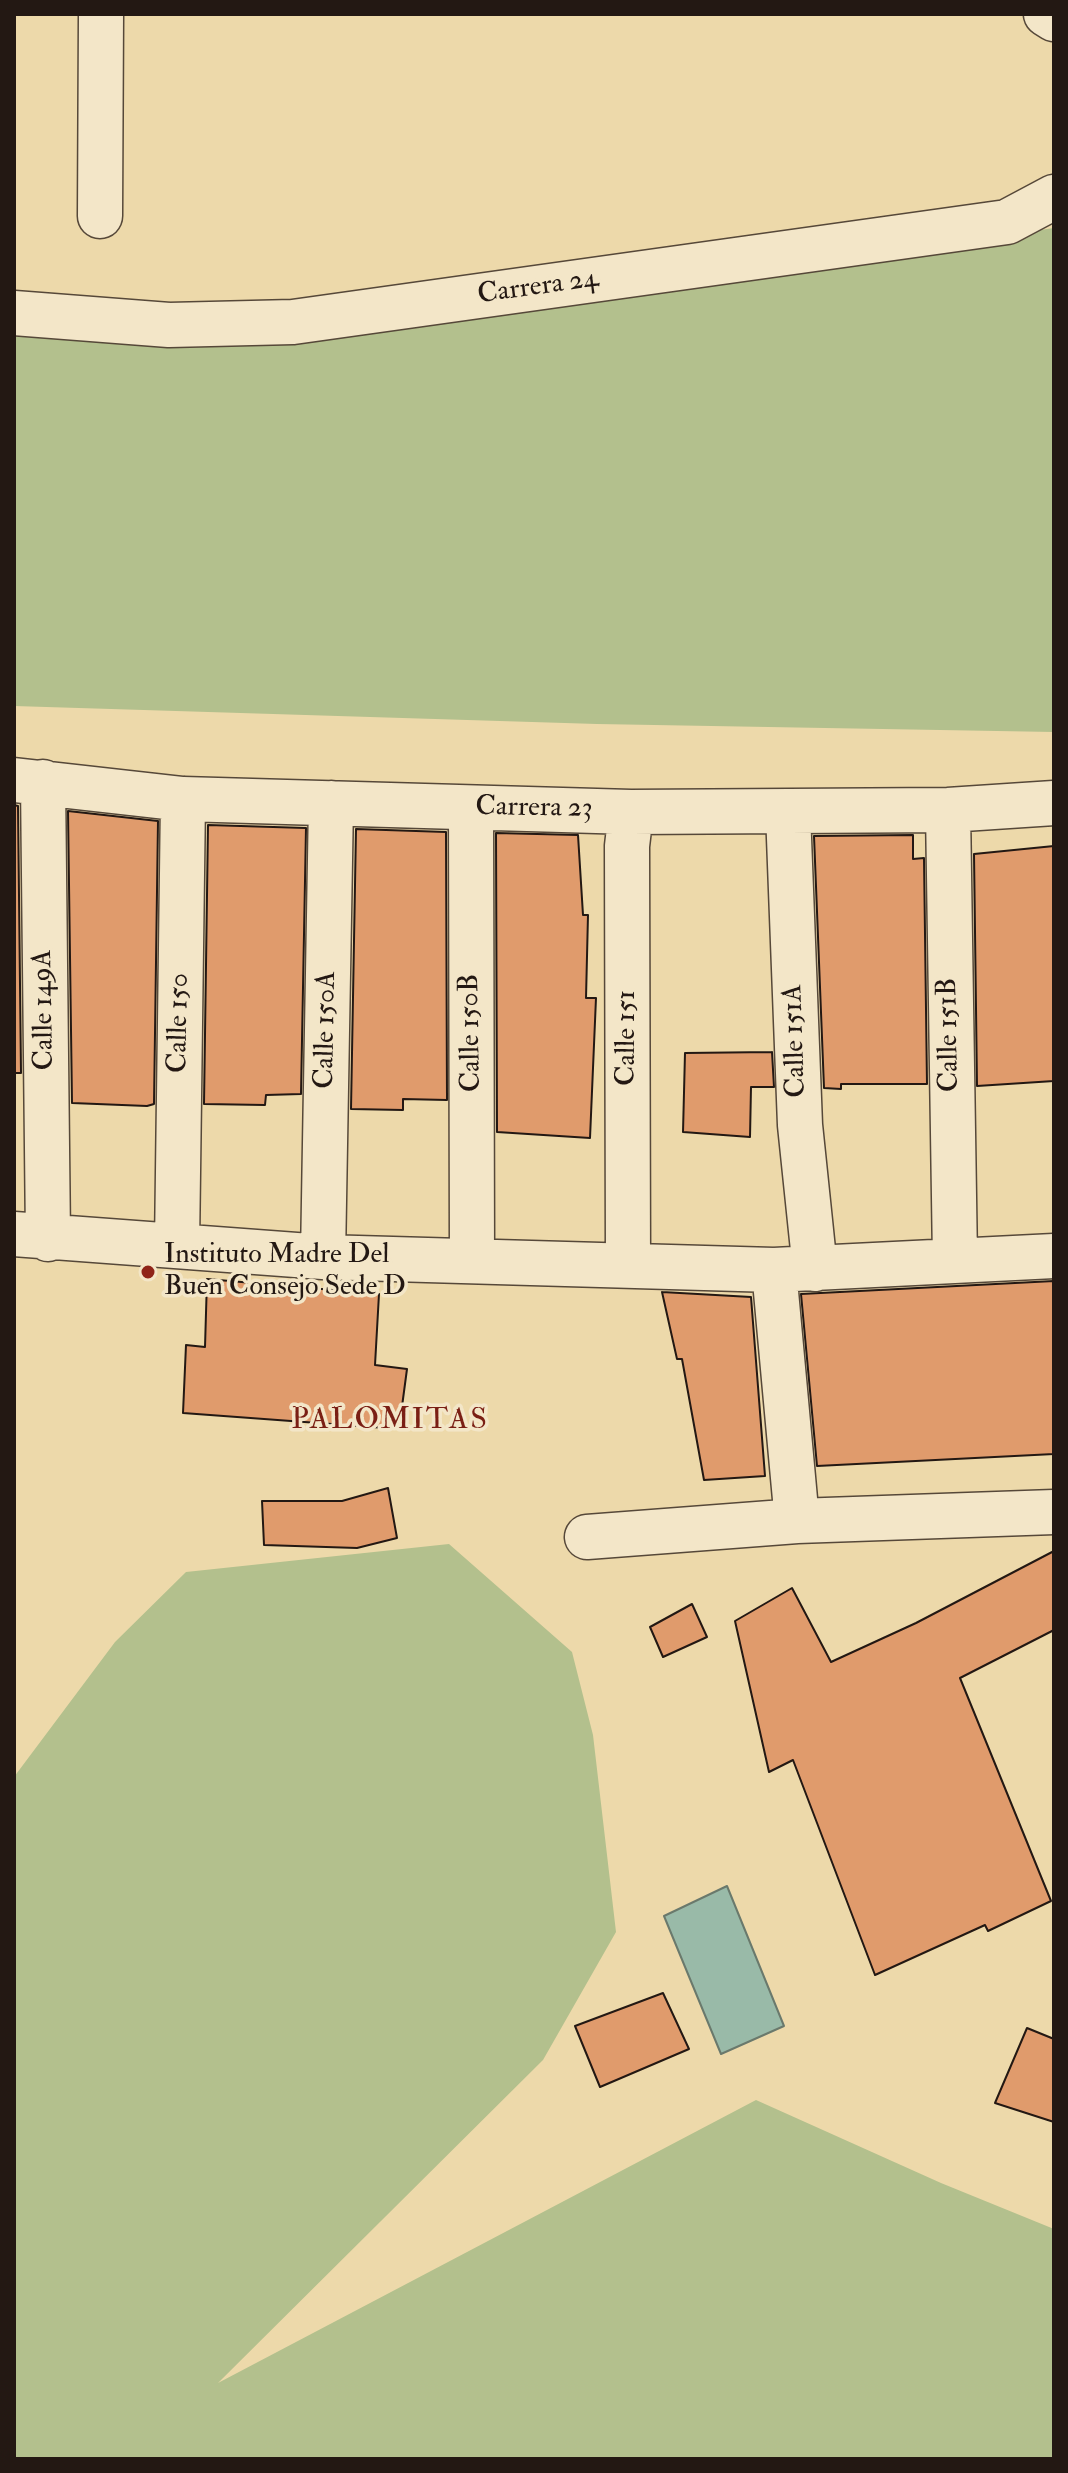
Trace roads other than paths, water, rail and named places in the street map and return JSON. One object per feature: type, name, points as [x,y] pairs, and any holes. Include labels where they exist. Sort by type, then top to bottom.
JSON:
[{"type":"street","points":[[100,216],[101,14]]},
{"type":"street","points":[[1046,14],[1054,19]]},
{"type":"street","name":"Carrera 24","points":[[14,313],[169,325],[293,322],[1007,222],[1054,197]]},
{"type":"street","name":"Carrera 23","points":[[28,781],[183,799],[631,812],[948,810],[1054,803]]},
{"type":"street","name":"Calle 149A","points":[[28,781],[31,1236]]},
{"type":"street","name":"Calle 150","points":[[177,1246],[183,799]]},
{"type":"street","name":"Calle 150A","points":[[323,1257],[331,803]]},
{"type":"street","name":"Calle 150B","points":[[471,808],[472,1259]]},
{"type":"street","name":"Calle 151B","points":[[948,810],[955,1261]]},
{"type":"street","name":"Calle 151","points":[[628,1264],[627,846],[631,812]]},
{"type":"street","name":"Calle 151A","points":[[788,812],[800,1125],[795,1269],[797,1521]]},
{"type":"street","points":[[31,1236],[323,1257],[795,1269],[1054,1256]]},
{"type":"street","points":[[587,1537],[797,1521],[1054,1512]]},
{"type":"place","name":"Instituto Madre Del Buen Consejo Sede D","points":[[148,1272]]},
{"type":"district","name":"PALOMITAS","points":[[390,1422]]}]
